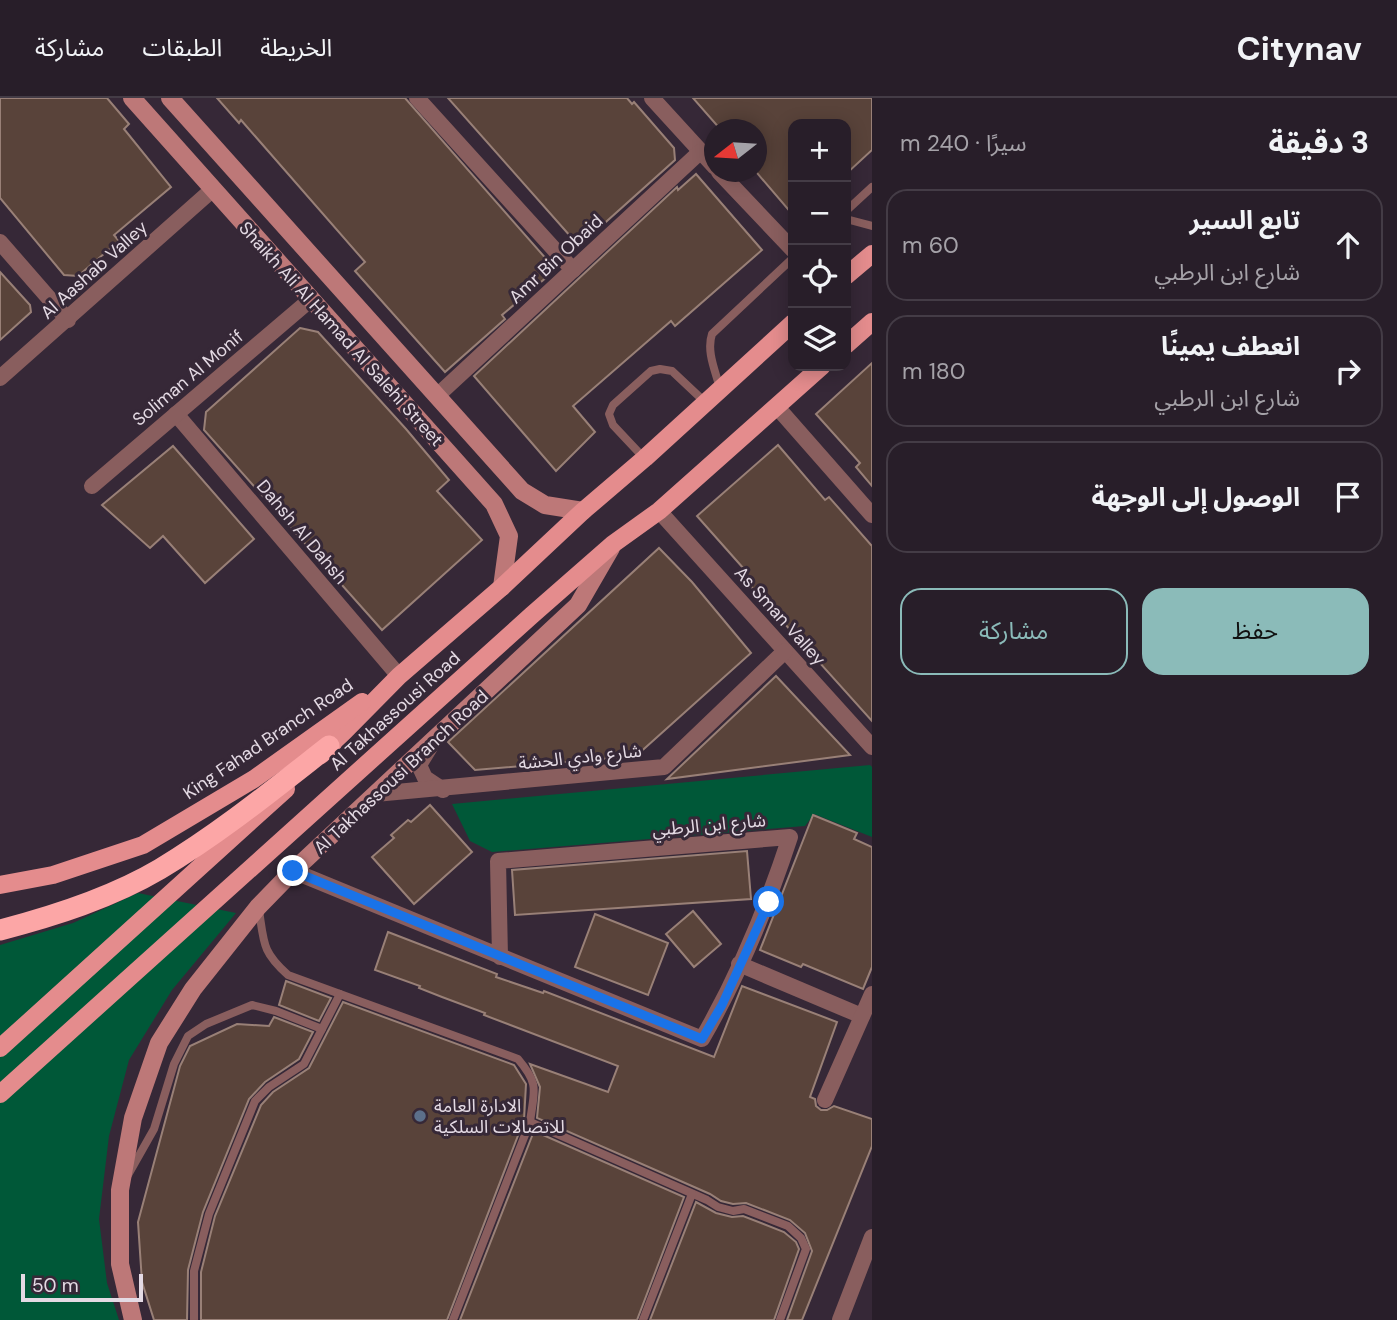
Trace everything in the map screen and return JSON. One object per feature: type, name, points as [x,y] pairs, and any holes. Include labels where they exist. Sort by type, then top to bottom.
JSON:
[{"type":"highway","points":[[0,930],[45,918],[114,892],[158,870],[212,836],[329,746]]},
{"type":"main road","points":[[851,272],[872,254]]},
{"type":"main road","points":[[851,341],[872,322]]},
{"type":"main road","name":"Al Takhassousi Road","points":[[0,1048],[271,805],[399,676],[502,587],[788,328]]},
{"type":"main road","name":"Al Takhassousi Road","points":[[0,1094],[613,544],[659,511],[817,371]]},
{"type":"main road","name":"King Fahad Branch Road","points":[[0,884],[53,875],[143,845],[254,779],[399,676]]},
{"type":"street","name":"Shaikh Ali Al Hamad Al Salehi Street","points":[[131,98],[494,504],[509,536],[502,587]]},
{"type":"street","name":"Shaikh Ali Al Hamad Al Salehi Street","points":[[170,98],[522,491],[545,505],[583,511]]},
{"type":"street","points":[[417,98],[573,270]]},
{"type":"street","points":[[652,98],[704,156]]},
{"type":"street","name":"Amr Bin Obaid","points":[[438,395],[700,152]]},
{"type":"street","points":[[728,182],[788,245]]},
{"type":"street","name":"Al Aashab Valley","points":[[0,378],[212,190]]},
{"type":"street","points":[[0,242],[68,320]]},
{"type":"street","name":"Soliman Al Monif","points":[[92,486],[310,300]]},
{"type":"street","points":[[777,407],[872,516]]},
{"type":"street","name":"Dahsh Al Dahsh","points":[[176,414],[399,676]]},
{"type":"street","name":"As Sman Valley","points":[[659,511],[872,747]]},
{"type":"street","name":"Al Takhassousi Branch Road","points":[[133,1320],[120,1264],[120,1190],[132,1118],[159,1043],[193,989],[258,907],[375,794],[579,606],[613,544]]},
{"type":"street","name":"شارع وادي الحشة","points":[[375,794],[443,790],[664,767],[786,651]]},
{"type":"street","points":[[432,742],[419,765],[425,778],[443,790]]},
{"type":"street","name":"شارع ابن الرطبي","points":[[293,871],[500,957],[702,1039],[722,1005],[769,902],[790,837],[498,861],[500,957]]},
{"type":"street","points":[[739,964],[862,1016]]},
{"type":"street","points":[[825,1100],[872,994]]},
{"type":"street","points":[[840,1320],[872,1237]]},
{"type":"lane","points":[[851,206],[872,187]]},
{"type":"lane","points":[[851,220],[872,226]]},
{"type":"lane","points":[[720,390],[711,352],[712,334],[788,263]]},
{"type":"lane","points":[[645,458],[612,425],[610,415],[613,405],[650,371],[672,370],[706,403]]},
{"type":"lane","points":[[258,907],[265,948],[273,961],[288,975],[518,1059],[531,1074],[535,1084],[530,1122],[453,1320]]},
{"type":"lane","points":[[194,1320],[194,1271],[209,1214],[255,1101],[269,1087],[304,1064],[340,994]]},
{"type":"lane","points":[[120,1190],[154,1129],[174,1064],[188,1037],[206,1024],[252,1005],[276,1011],[322,1030]]},
{"type":"lane","points":[[530,1122],[718,1207],[733,1211],[744,1209],[788,1226],[801,1238],[806,1249],[780,1320]]},
{"type":"lane","points":[[643,1320],[692,1194]]},
{"type":"green space","points":[[870,765],[872,837],[814,814],[805,826],[492,852],[470,841],[452,804]]},
{"type":"green space","points":[[138,893],[236,913],[172,990],[129,1060],[109,1136],[99,1219],[107,1283],[119,1320],[0,1320],[0,945],[73,923]]},
{"type":"building","points":[[0,98],[107,98],[129,124],[124,129],[171,187],[114,235],[119,241],[78,276],[64,275],[0,198]]},
{"type":"building","points":[[217,98],[405,98],[548,261],[548,276],[502,315],[505,319],[445,372],[355,271],[365,262],[241,120],[239,123]]},
{"type":"building","points":[[448,98],[627,98],[632,104],[634,102],[674,148],[675,160],[579,246]]},
{"type":"building","points":[[693,98],[872,98],[872,150],[851,169],[851,119],[788,119],[788,209],[765,182],[767,182],[767,119],[711,119]]},
{"type":"building","points":[[696,174],[762,250],[675,326],[671,321],[573,406],[595,432],[556,471],[474,376],[677,187],[678,190]]},
{"type":"building","points":[[0,272],[30,305],[31,312],[0,340]]},
{"type":"building","points":[[300,328],[318,332],[406,429],[449,480],[437,491],[482,540],[382,630],[204,430],[206,412]]},
{"type":"building","points":[[872,363],[872,486],[856,467],[860,463],[816,414]]},
{"type":"building","points":[[778,445],[825,500],[829,497],[872,546],[872,721],[739,573],[744,569],[697,516]]},
{"type":"building","points":[[173,446],[254,539],[205,583],[163,536],[150,548],[102,505]]},
{"type":"building","points":[[659,548],[692,582],[751,653],[636,756],[475,770],[448,742]]},
{"type":"building","points":[[776,676],[850,755],[667,779]]},
{"type":"building","points":[[430,805],[472,852],[414,904],[372,857],[394,838],[391,835]]},
{"type":"building","points":[[813,815],[857,833],[854,839],[872,847],[872,967],[863,989],[803,964],[801,967],[760,950]]},
{"type":"building","points":[[747,851],[751,899],[515,915],[512,870]]},
{"type":"building","points":[[693,911],[721,944],[694,967],[666,934]]},
{"type":"building","points":[[595,914],[668,943],[648,995],[575,967]]},
{"type":"building","points":[[388,932],[497,974],[496,977],[543,993],[544,991],[714,1057],[742,986],[837,1022],[810,1097],[815,1099],[816,1106],[821,1110],[834,1106],[872,1119],[872,1146],[802,1320],[787,1320],[812,1251],[805,1233],[790,1220],[746,1203],[721,1201],[537,1118],[540,1087],[530,1064],[608,1092],[618,1066],[375,970]]},
{"type":"building","points":[[286,981],[331,998],[319,1021],[279,1005]]},
{"type":"building","points":[[343,1002],[514,1065],[526,1084],[524,1120],[447,1320],[201,1320],[201,1272],[215,1216],[261,1105],[273,1092],[309,1068]]},
{"type":"building","points":[[274,1017],[313,1032],[299,1059],[265,1082],[249,1099],[203,1212],[188,1270],[187,1320],[154,1320],[142,1282],[138,1222],[180,1066],[190,1046],[237,1024],[269,1026]]},
{"type":"building","points":[[534,1131],[684,1197],[637,1320],[460,1320]]},
{"type":"building","points":[[696,1202],[716,1213],[732,1217],[743,1216],[784,1232],[796,1242],[799,1249],[774,1320],[650,1320]]},
{"type":"place","name":"الادارة العامة للاتصالات السلكية","points":[[420,1116]]},
{"type":"route","points":[[293,871],[702,1039],[722,1005],[769,902]]}]
